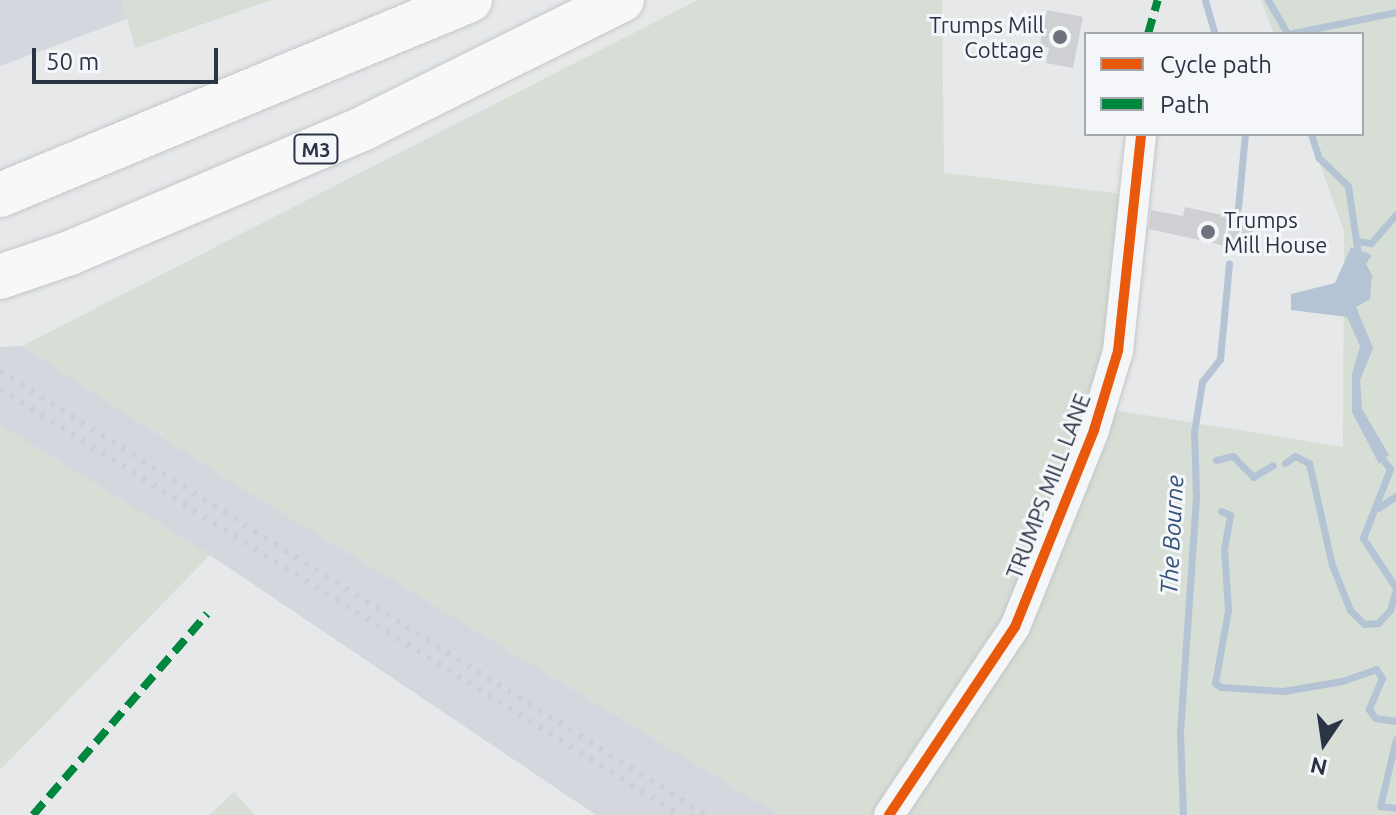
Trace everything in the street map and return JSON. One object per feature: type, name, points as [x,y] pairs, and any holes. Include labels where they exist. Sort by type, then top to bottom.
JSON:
[{"type":"highway","points":[[0,195],[470,0]]},
{"type":"highway","name":"M3","points":[[0,277],[364,128],[622,0]]},
{"type":"street","name":"TRUMPS MILL LANE","points":[[889,815],[1015,627],[1094,430],[1118,351],[1141,136]]},
{"type":"shaded area","points":[[0,0],[122,0],[127,19],[0,66]]},
{"type":"shaded area","points":[[122,0],[272,0],[135,48]]},
{"type":"shaded area","points":[[698,0],[942,0],[944,173],[1123,194],[1107,409],[1343,447],[1344,231],[1310,136],[1364,136],[1364,32],[1273,32],[1261,0],[1396,0],[1396,815],[780,815],[232,482],[22,346]]},
{"type":"shaded area","points":[[22,346],[232,482],[780,815],[596,815],[210,555],[0,425],[0,347]]},
{"type":"shaded area","points":[[0,425],[210,555],[0,770]]},
{"type":"shaded area","points":[[234,792],[255,815],[209,815]]},
{"type":"water","points":[[1351,247],[1372,255],[1366,264],[1372,275],[1370,299],[1356,307],[1373,348],[1360,380],[1362,409],[1389,455],[1379,464],[1352,412],[1352,374],[1360,346],[1347,317],[1291,310],[1291,294],[1335,283]]},
{"type":"building","name":"Trumps Mill Cottage","points":[[1047,10],[1083,17],[1073,68],[1046,63],[1049,48],[1040,45]]},
{"type":"building","name":"Trumps Mill House","points":[[1185,207],[1255,222],[1249,251],[1149,229],[1151,210],[1183,216]]},
{"type":"waterway","name":"The Bourne","points":[[1205,0],[1214,32]]},
{"type":"waterway","name":"The Bourne","points":[[1268,0],[1287,32]]},
{"type":"waterway","points":[[1298,32],[1396,12]]},
{"type":"waterway","name":"The Bourne","points":[[1238,208],[1245,136]]},
{"type":"waterway","name":"The Bourne","points":[[1312,136],[1319,158],[1348,186],[1358,254]]},
{"type":"waterway","points":[[1357,241],[1371,243],[1396,214]]},
{"type":"waterway","name":"The Bourne","points":[[1183,815],[1180,732],[1196,495],[1194,432],[1202,382],[1220,359],[1229,263]]},
{"type":"waterway","points":[[1216,460],[1233,456],[1253,477],[1273,465]]},
{"type":"waterway","points":[[1285,463],[1295,456],[1309,463],[1332,565],[1350,610],[1364,624],[1378,623],[1390,610],[1396,589]]},
{"type":"waterway","name":"The Bourne","points":[[1380,456],[1390,469],[1363,538],[1396,588]]},
{"type":"waterway","points":[[1378,508],[1396,496]]},
{"type":"waterway","points":[[1221,511],[1230,515],[1224,548],[1228,610],[1215,683],[1221,687],[1283,691],[1342,681],[1376,669],[1382,678],[1369,709],[1375,718],[1396,721]]},
{"type":"waterway","points":[[1396,739],[1380,806],[1396,808]]},
{"type":"railway","points":[[0,371],[706,815]]},
{"type":"railway","points":[[0,389],[680,815]]},
{"type":"marked path","points":[[1149,32],[1158,0]]},
{"type":"marked path","points":[[33,815],[207,614]]},
{"type":"cycle path","points":[[889,815],[1015,627],[1094,430],[1118,351],[1141,136]]},
{"type":"place","name":"Trumps Mill Cottage","points":[[1060,37]]},
{"type":"place","name":"Trumps Mill House","points":[[1208,232]]}]
